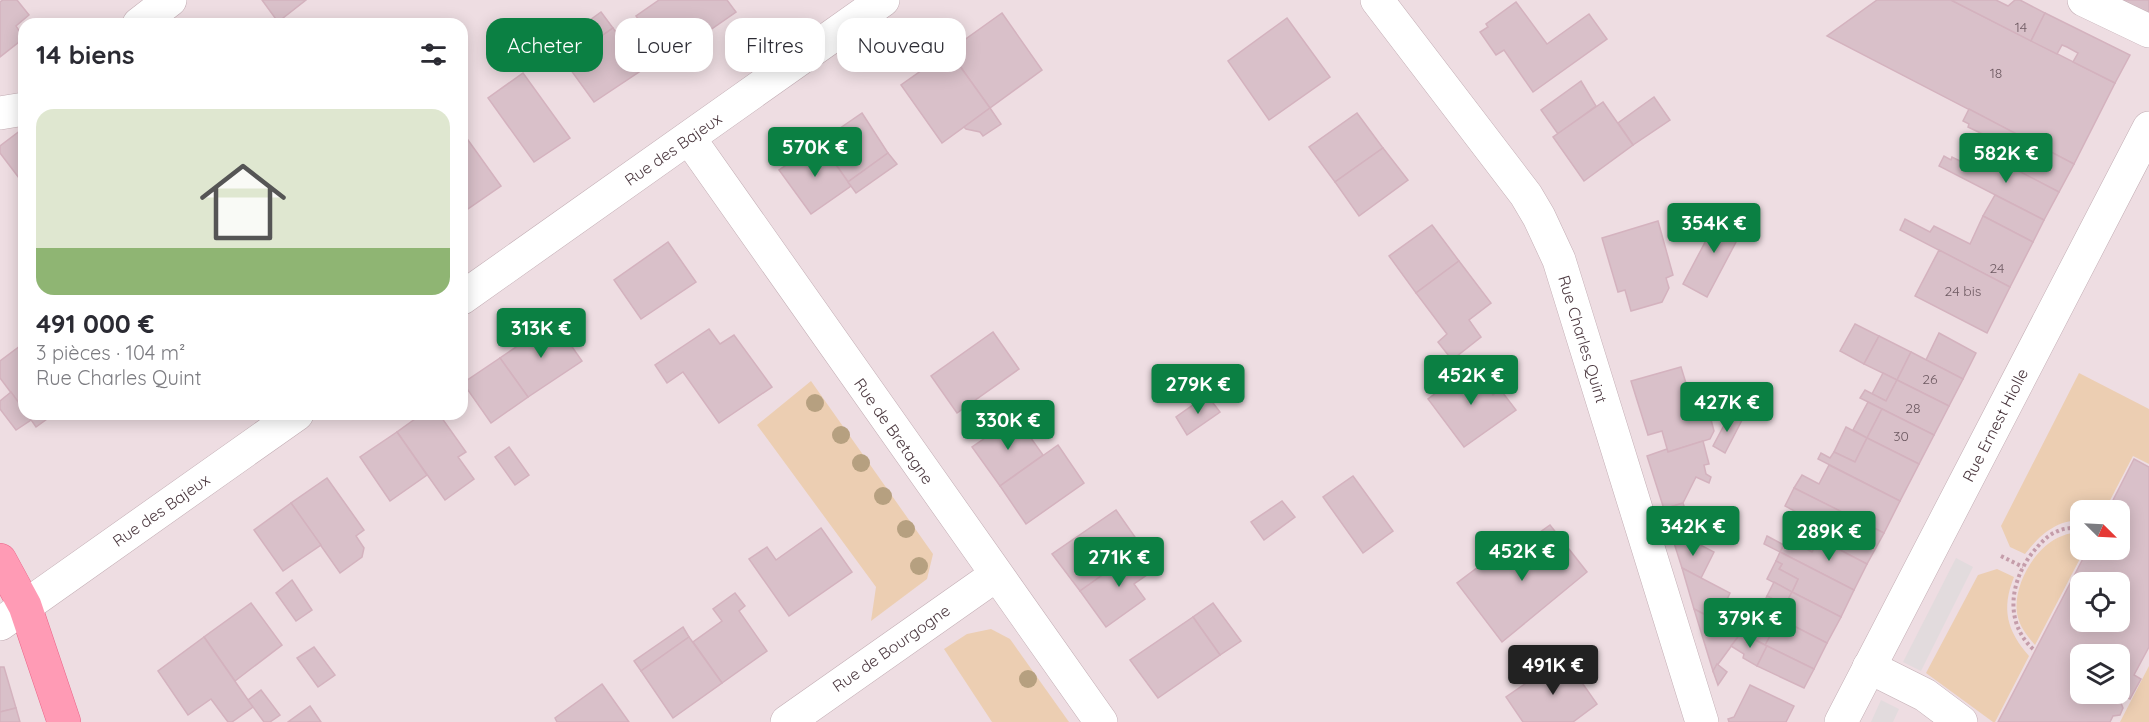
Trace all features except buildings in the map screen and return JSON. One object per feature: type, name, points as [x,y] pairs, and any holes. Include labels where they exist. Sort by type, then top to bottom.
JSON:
[{"type":"main road","points":[[0,560],[12,615],[64,722]]},
{"type":"street","points":[[147,18],[170,0]]},
{"type":"street","name":"Rue des Bajeux","points":[[468,294],[883,0]]},
{"type":"street","name":"Rue Charles Quint","points":[[1377,0],[1526,195],[1550,240],[1559,260],[1702,722]]},
{"type":"street","points":[[2084,0],[2149,31]]},
{"type":"street","points":[[0,113],[18,110]]},
{"type":"street","name":"Rue Ernest Hiolle","points":[[1841,722],[2149,128]]},
{"type":"street","name":"Rue de Bretagne","points":[[689,138],[1101,722]]},
{"type":"street","name":"Rue des Bajeux","points":[[12,615],[288,420]]},
{"type":"street","name":"Rue de Bourgogne","points":[[787,722],[996,575]]},
{"type":"street","points":[[1869,668],[1925,695],[1961,722]]},
{"type":"path","points":[[2033,649],[2017,630],[2012,604],[2014,593],[2023,567],[2047,537],[2058,530],[2070,528]]},
{"type":"path","points":[[2001,556],[2023,567]]},
{"type":"shaded area","points":[[0,0],[2149,0],[2149,722],[0,722]]},
{"type":"shaded area","points":[[2079,373],[2149,409],[2149,464],[2133,456],[2110,500],[2070,500],[2070,521],[2049,530],[2025,554],[2010,547],[2001,526]]},
{"type":"shaded area","points":[[811,381],[933,554],[927,579],[871,621],[876,587],[757,425]]},
{"type":"shaded area","points":[[2069,534],[2070,560],[2079,560],[2073,572],[2070,572],[2070,578],[2035,645],[2021,626],[2017,613],[2022,579],[2043,548],[2052,541]]},
{"type":"shaded area","points":[[1956,558],[1973,567],[1921,671],[1903,662]]},
{"type":"shaded area","points":[[1997,569],[2014,577],[2008,599],[2008,619],[2016,638],[2029,656],[1993,722],[1926,673],[1978,575]]},
{"type":"shaded area","points":[[991,629],[1010,639],[1069,722],[992,722],[944,649],[967,634]]},
{"type":"shaded area","points":[[2149,666],[2149,722],[2120,722]]},
{"type":"shaded area","points":[[1881,700],[1899,709],[1893,722],[1871,722]]}]
